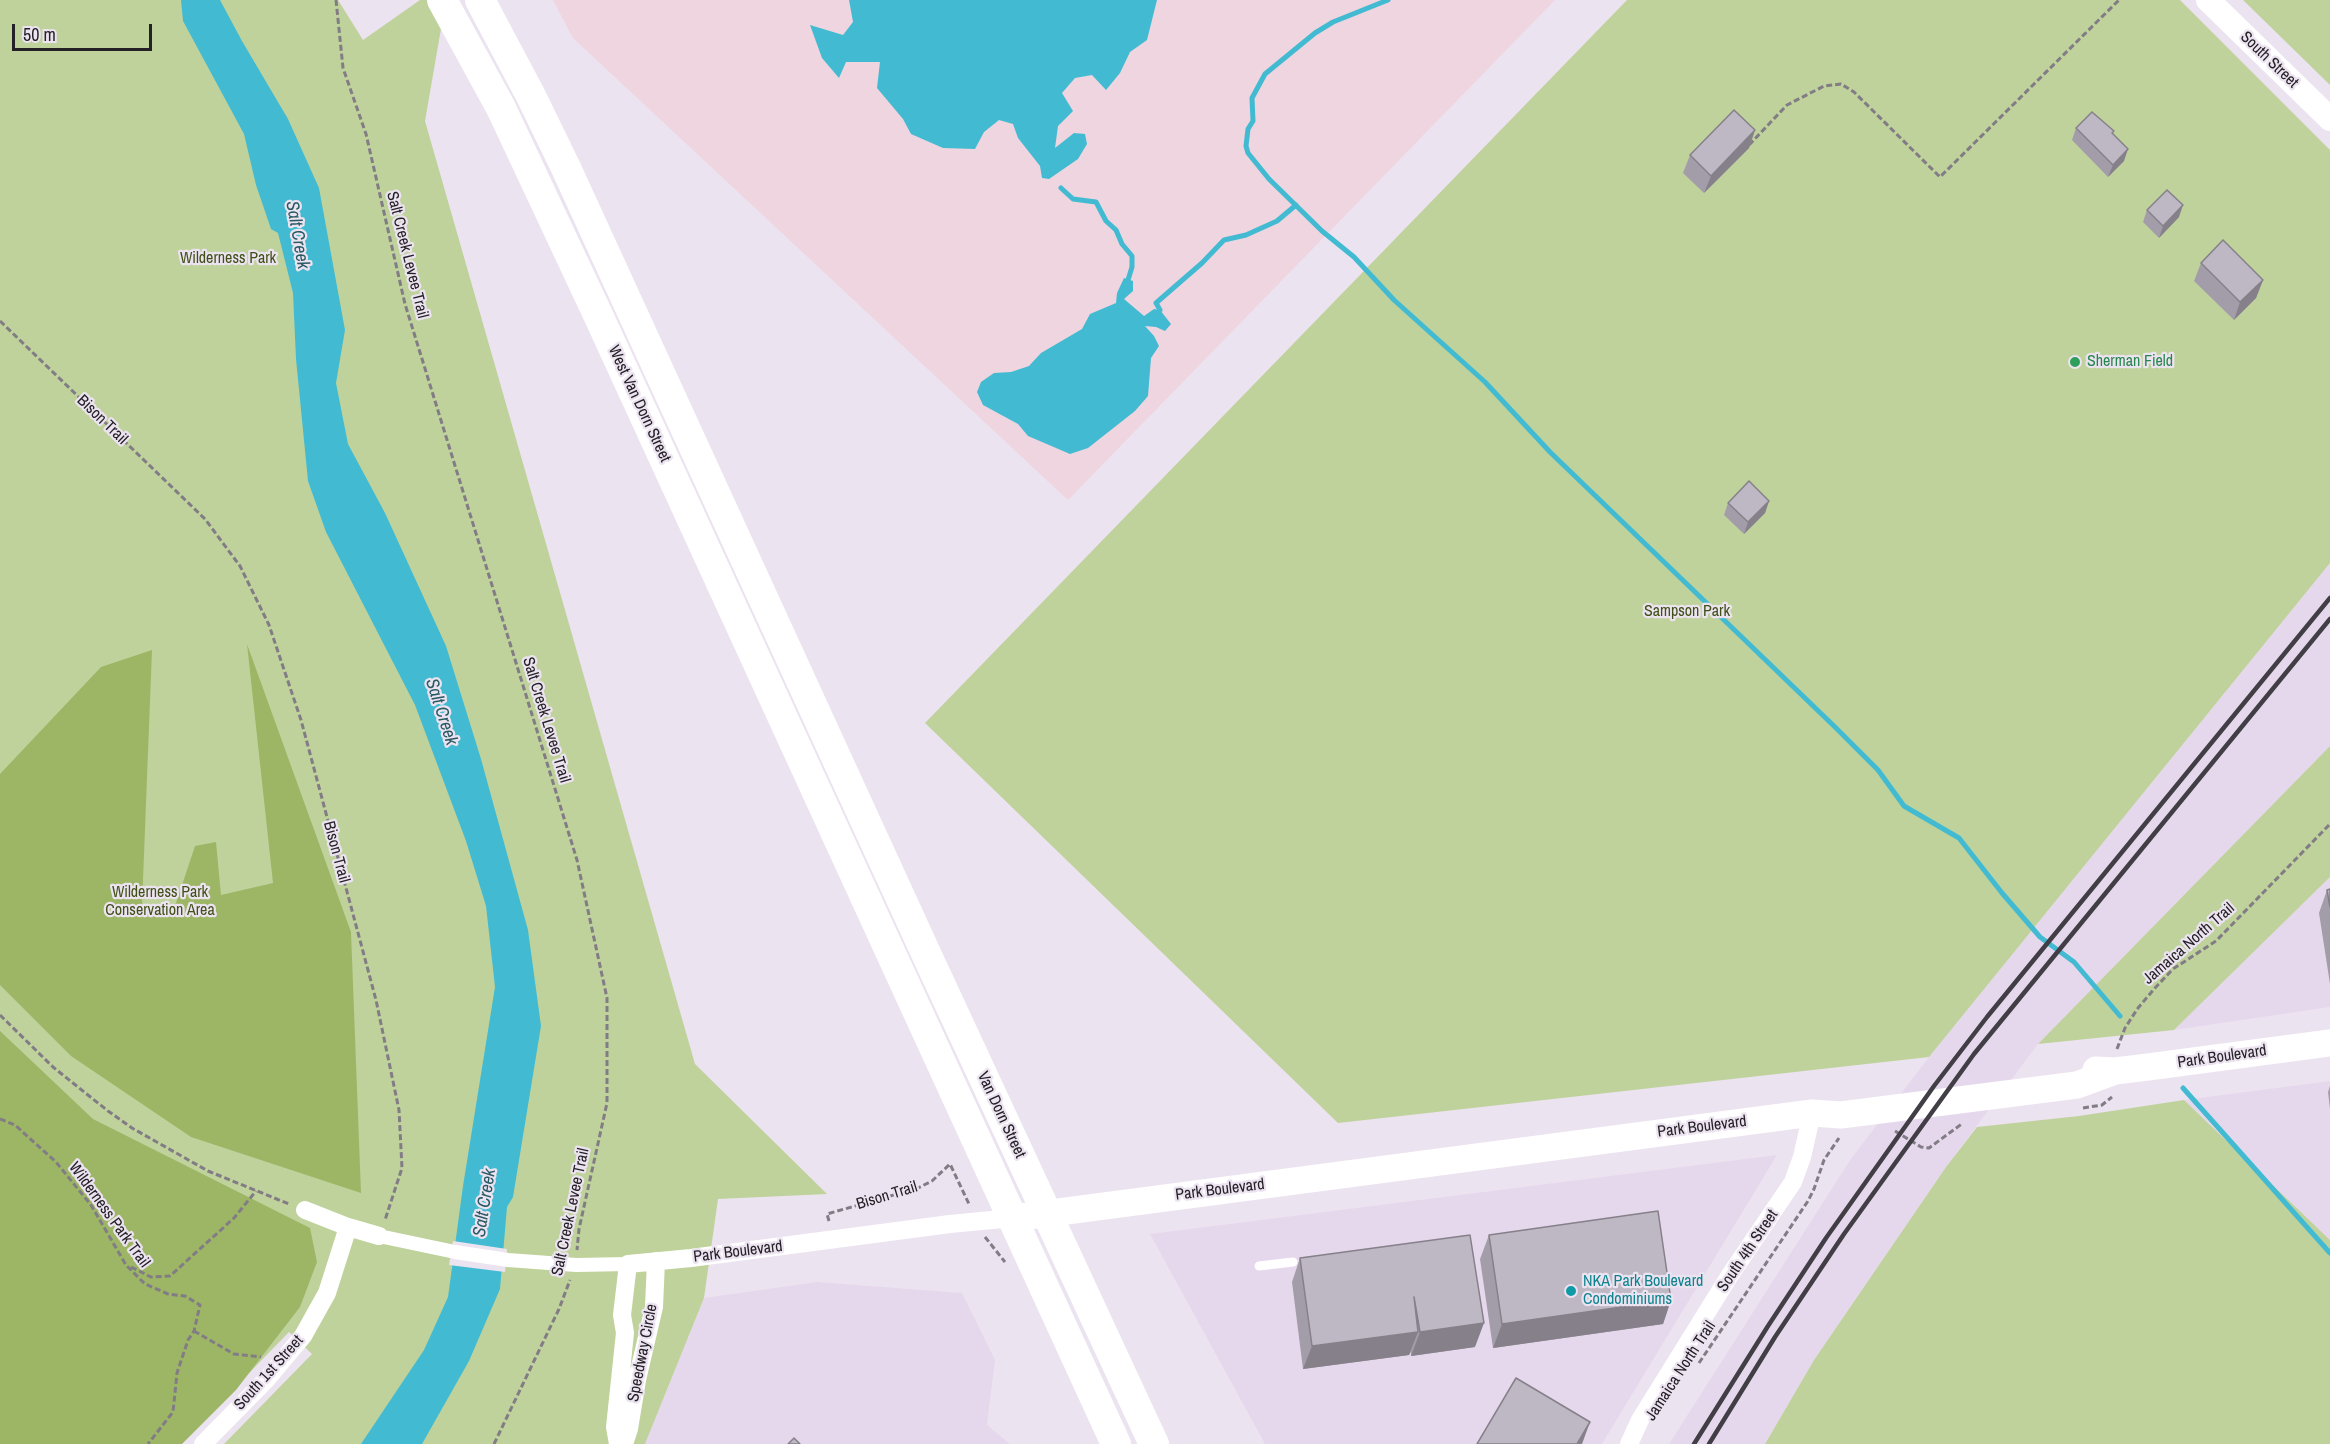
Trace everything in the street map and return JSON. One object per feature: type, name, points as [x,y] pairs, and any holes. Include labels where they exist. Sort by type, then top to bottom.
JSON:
[{"type":"main road","name":"West Van Dorn Street","points":[[442,0],[506,118],[826,813]]},
{"type":"main road","name":"West Van Dorn Street","points":[[480,0],[562,159],[849,785]]},
{"type":"main road","name":"Van Dorn Street","points":[[849,785],[1154,1444]]},
{"type":"main road","name":"Van Dorn Street","points":[[826,813],[1116,1444]]},
{"type":"main road","name":"Park Boulevard","points":[[1013,1218],[1812,1113],[1838,1100],[1934,1086],[2075,1068],[2115,1071],[2330,1043]]},
{"type":"street","name":"South Street","points":[[2208,0],[2330,119]]},
{"type":"street","name":"South 4th Street","points":[[1629,1444],[1640,1420],[1730,1275],[1794,1182],[1812,1113]]},
{"type":"street","points":[[305,1210],[348,1227],[385,1237],[487,1257],[576,1265],[628,1264]]},
{"type":"street","name":"Park Boulevard","points":[[628,1264],[1013,1218]]},
{"type":"street","name":"South 1st Street","points":[[203,1444],[282,1362],[303,1336],[327,1293],[348,1227]]},
{"type":"street","name":"Speedway Circle","points":[[624,1444],[630,1429],[637,1380],[654,1307],[656,1262]]},
{"type":"street","name":"Speedway Circle","points":[[618,1444],[615,1427],[625,1333],[622,1315],[628,1264]]},
{"type":"lane","points":[[1259,1266],[1293,1262]]},
{"type":"path","name":"Salt Creek Levee Trail","points":[[336,0],[343,68],[366,134],[405,304],[577,860],[607,998],[607,1103],[579,1229],[576,1265],[559,1309],[494,1444]]},
{"type":"path","points":[[1749,145],[1787,105],[1824,86],[1841,84],[1854,92],[1940,177],[2119,0]]},
{"type":"path","name":"Bison Trail","points":[[0,321],[205,519],[240,566],[269,625],[301,720],[376,1000],[399,1110],[402,1168],[385,1237]]},
{"type":"path","name":"Jamaica North Trail","points":[[2078,1108],[2096,1107],[2110,1100],[2114,1094],[2116,1052],[2138,1008],[2173,969],[2216,941],[2330,824]]},
{"type":"path","points":[[0,1015],[53,1067],[124,1122],[208,1171],[305,1210]]},
{"type":"path","name":"Wilderness Park Trail","points":[[0,1119],[15,1125],[56,1162],[91,1205],[126,1265],[145,1284],[168,1294],[184,1296],[200,1305],[194,1332],[188,1340],[177,1373],[173,1412],[148,1444]]},
{"type":"path","points":[[1888,1126],[1921,1147],[1929,1148],[1965,1122]]},
{"type":"path","name":"Jamaica North Trail","points":[[1696,1367],[1808,1201],[1824,1160],[1844,1134]]},
{"type":"path","name":"Bison Trail","points":[[833,1240],[827,1214],[918,1188],[932,1181],[950,1164],[958,1180]]},
{"type":"path","points":[[126,1265],[151,1277],[170,1276],[234,1218],[256,1191]]},
{"type":"path","points":[[194,1332],[234,1354],[282,1362]]},
{"type":"shaded area","points":[[553,0],[1555,0],[1068,500],[573,38]]},
{"type":"shaded area","points":[[2330,563],[2330,746],[2038,1044],[1946,1167],[1814,1360],[1765,1444],[1669,1444],[1850,1160],[1929,1057]]},
{"type":"shaded area","points":[[2330,877],[2330,1007],[2174,1030]]},
{"type":"shaded area","points":[[2330,1081],[2330,1240],[2184,1100]]},
{"type":"shaded area","points":[[1777,1155],[1602,1444],[1265,1444],[1150,1234]]},
{"type":"shaded area","points":[[817,1282],[962,1293],[995,1360],[987,1425],[1010,1444],[645,1444],[704,1298]]},
{"type":"green space","name":"Wilderness Park","points":[[0,0],[338,0],[363,40],[420,0],[446,0],[425,121],[695,1064],[827,1194],[718,1199],[704,1298],[645,1444],[224,1444],[312,1354],[289,1332],[180,1444],[0,1444]]},
{"type":"green space","name":"Sampson Park","points":[[1627,0],[2180,0],[2330,150],[2330,563],[1929,1057],[1338,1123],[925,723]]},
{"type":"green space","points":[[2243,0],[2330,0],[2330,85]]},
{"type":"green space","points":[[247,644],[351,932],[361,1193],[191,1137],[71,1056],[0,985],[0,774],[101,667],[152,650],[142,906],[173,912],[195,846],[216,842],[221,895],[273,883]]},
{"type":"green space","points":[[2330,746],[2330,877],[2174,1030],[2038,1044]]},
{"type":"green space","points":[[0,1031],[93,1119],[310,1228],[317,1262],[300,1307],[236,1390],[182,1444],[0,1444]]},
{"type":"green space","points":[[2184,1100],[2330,1240],[2330,1444],[1765,1444],[1814,1360],[1946,1167],[1977,1127],[2079,1116]]},
{"type":"water","name":"Salt Creek","points":[[181,0],[220,0],[288,119],[319,188],[345,330],[336,383],[348,444],[385,513],[446,646],[481,759],[528,930],[541,1026],[513,1197],[507,1207],[500,1289],[469,1361],[422,1444],[361,1444],[424,1350],[448,1297],[463,1186],[495,987],[486,906],[466,841],[415,705],[326,532],[308,481],[296,359],[293,293],[278,233],[271,229],[256,185],[244,134],[183,21]]},
{"type":"water","points":[[849,0],[1157,0],[1147,40],[1130,52],[1120,73],[1106,90],[1092,75],[1075,78],[1062,93],[1073,111],[1058,126],[1055,148],[1074,133],[1085,134],[1087,144],[1078,159],[1049,179],[1042,178],[1040,166],[1018,138],[1013,124],[999,120],[984,132],[975,149],[943,148],[911,134],[903,119],[877,88],[880,62],[846,62],[839,78],[822,58],[810,25],[843,35],[853,22]]},
{"type":"water","points":[[1124,278],[1133,281],[1133,291],[1124,299],[1144,316],[1154,309],[1160,310],[1171,324],[1165,331],[1145,326],[1159,346],[1151,358],[1148,396],[1135,411],[1088,448],[1070,454],[1028,436],[1018,424],[983,405],[977,392],[981,382],[994,373],[1011,372],[1029,366],[1041,353],[1082,329],[1090,314],[1116,303],[1117,293]]},
{"type":"pier","points":[[453,1241],[507,1249],[505,1272],[449,1265]]},
{"type":"building","points":[[1734,110],[1755,130],[1711,176],[1690,155]]},
{"type":"building","points":[[2092,112],[2114,131],[2112,133],[2128,149],[2113,165],[2076,128]]},
{"type":"building","points":[[2167,190],[2183,205],[2163,226],[2147,210]]},
{"type":"building","points":[[2223,240],[2263,280],[2240,302],[2201,263]]},
{"type":"building","points":[[1749,481],[1769,501],[1748,522],[1728,503]]},
{"type":"building","points":[[2330,889],[2330,907],[2327,890]]},
{"type":"building","name":"NKA Park Boulevard Condominiums","points":[[1658,1211],[1671,1300],[1502,1324],[1489,1235]]},
{"type":"building","points":[[1470,1235],[1484,1323],[1420,1332],[1414,1297],[1418,1332],[1312,1346],[1300,1258]]},
{"type":"building","points":[[1516,1378],[1590,1422],[1577,1444],[1477,1444]]},
{"type":"building","points":[[794,1438],[800,1444],[788,1444]]},
{"type":"waterway","points":[[1388,0],[1333,22],[1315,33],[1265,74],[1252,98],[1253,121],[1248,129],[1246,146],[1248,153],[1269,179],[1322,231],[1354,257],[1394,300],[1485,382],[1550,452],[1836,728],[1878,770],[1904,806],[1959,838],[2040,937],[2074,962],[2120,1016]]},
{"type":"waterway","points":[[1061,188],[1073,199],[1096,202],[1106,221],[1116,230],[1122,244],[1132,256],[1132,267],[1128,280]]},
{"type":"waterway","points":[[1160,310],[1156,303],[1202,263],[1224,240],[1246,235],[1277,221],[1296,205]]},
{"type":"waterway","points":[[2183,1088],[2330,1253]]},
{"type":"railway","points":[[1694,1444],[1826,1238],[1934,1086],[1987,1017],[2330,598]]},
{"type":"railway","points":[[1709,1444],[1775,1337],[1844,1234],[1974,1054],[2330,619]]},
{"type":"place","name":"Sherman Field","points":[[2075,362]]},
{"type":"place","name":"NKA Park Boulevard Condominiums","points":[[1571,1291]]},
{"type":"park label","name":"Wilderness Park Conservation Area","points":[[160,902]]}]
